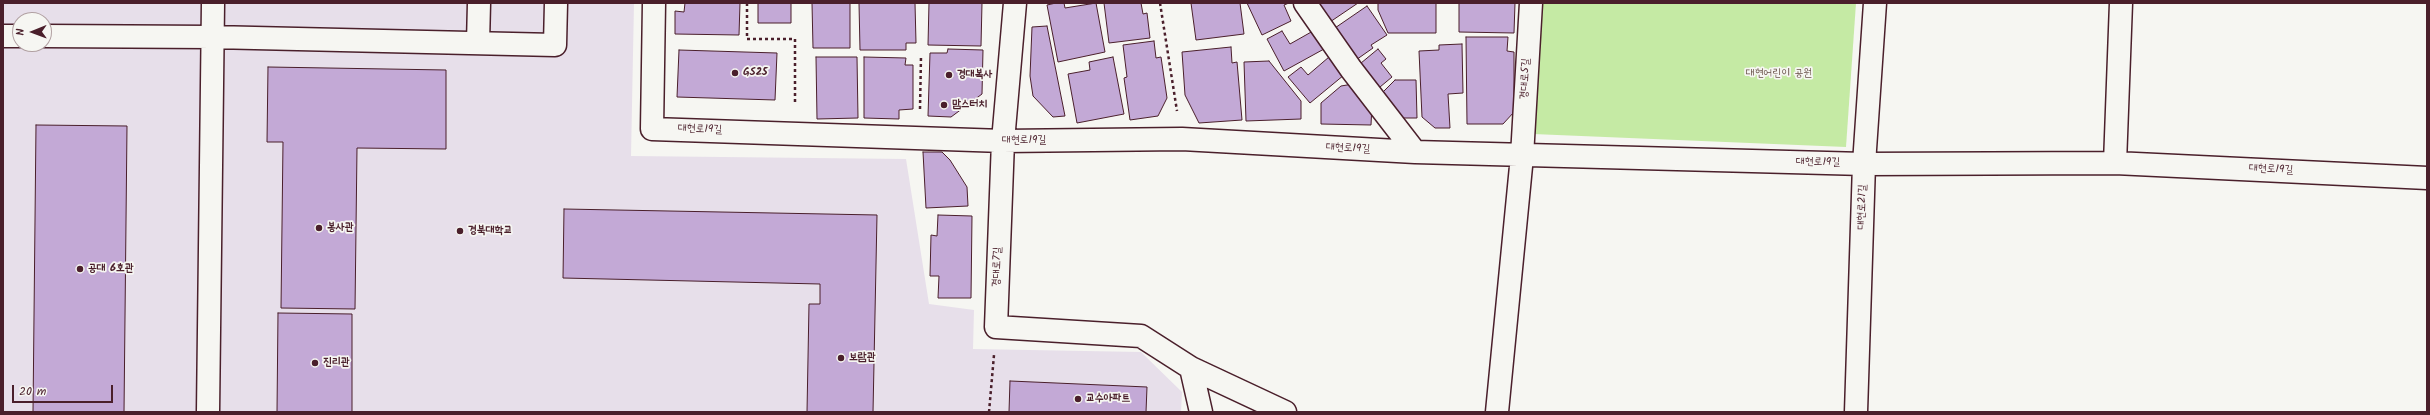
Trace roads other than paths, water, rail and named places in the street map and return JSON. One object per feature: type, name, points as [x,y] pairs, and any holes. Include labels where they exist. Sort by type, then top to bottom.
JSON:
[{"type":"street","points":[[208,412],[213,3]]},
{"type":"street","points":[[478,43],[479,3]]},
{"type":"street","points":[[52,36],[212,37],[555,45],[556,3]]},
{"type":"street","name":"대현로19길","points":[[654,3],[652,129],[1003,141],[1182,139],[1415,152],[1522,156],[1864,164],[2115,163],[2427,178]]},
{"type":"street","name":"경대로7길","points":[[1014,3],[1003,141],[996,327],[1141,336],[1191,368]]},
{"type":"street","points":[[1304,3],[1351,70],[1415,152]]},
{"type":"street","name":"경대로5길","points":[[1522,156],[1531,3]]},
{"type":"street","name":"대현로21길","points":[[1856,412],[1864,164],[1875,3]]},
{"type":"street","points":[[2115,163],[2121,3]]},
{"type":"street","points":[[1498,412],[1522,156]]},
{"type":"street","points":[[1191,368],[1201,412]]},
{"type":"street","points":[[1191,368],[1285,412]]},
{"type":"place","name":"GS25","points":[[735,73]]},
{"type":"place","name":"경대복사","points":[[949,75]]},
{"type":"place","name":"맘스터치","points":[[944,105]]},
{"type":"place","name":"봉사관","points":[[319,228]]},
{"type":"place","name":"경북대학교","points":[[460,231]]},
{"type":"place","name":"공대 6호관","points":[[80,269]]},
{"type":"place","name":"보람관","points":[[841,358]]},
{"type":"place","name":"진리관","points":[[315,363]]},
{"type":"place","name":"교수아파트","points":[[1078,399]]},
{"type":"park label","name":"대현어린이 공원","points":[[1779,74]]}]
